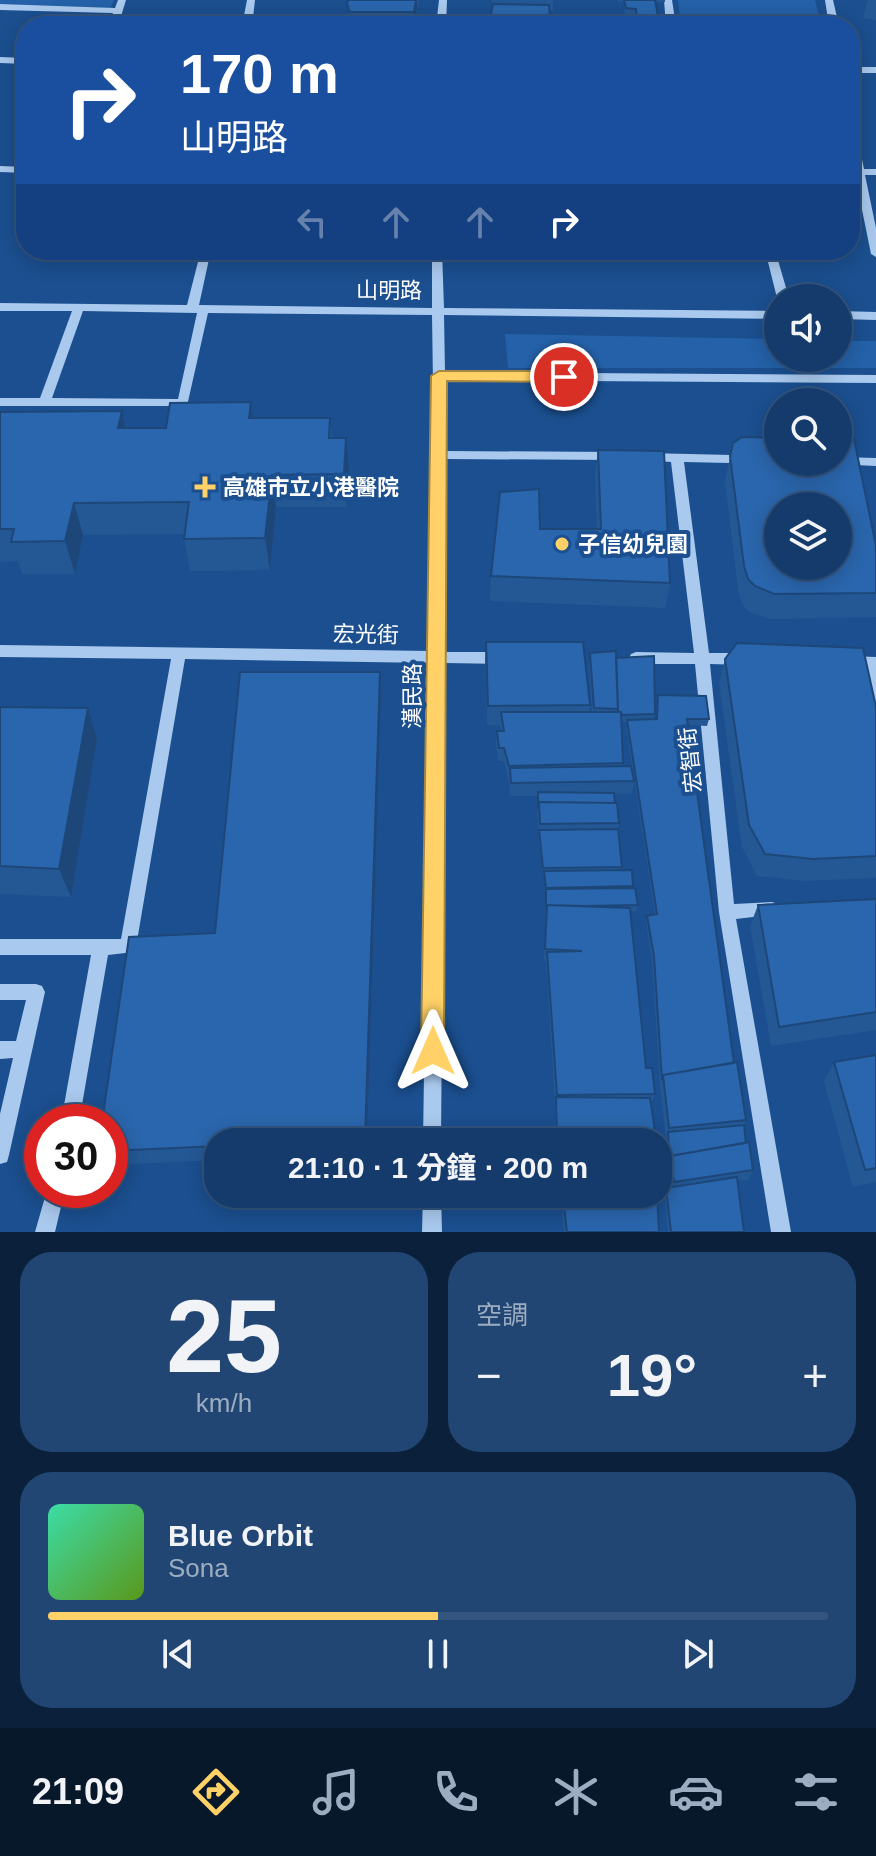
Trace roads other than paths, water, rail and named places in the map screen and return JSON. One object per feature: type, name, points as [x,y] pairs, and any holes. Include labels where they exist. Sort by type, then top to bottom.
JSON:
[{"type":"street","points":[[117,16],[122,0]]},
{"type":"street","points":[[0,7],[119,11]]},
{"type":"street","points":[[860,197],[876,254]]},
{"type":"street","points":[[0,402],[183,403],[205,260]]},
{"type":"street","name":"漢民路","points":[[432,1128],[440,455],[437,260]]},
{"type":"street","points":[[773,260],[779,284]]},
{"type":"street","name":"山明路","points":[[0,307],[764,315]]},
{"type":"street","points":[[45,402],[79,307]]},
{"type":"street","points":[[852,315],[876,316]]},
{"type":"street","points":[[439,376],[876,379]]},
{"type":"street","points":[[440,455],[764,460]]},
{"type":"street","name":"宏智街","points":[[677,457],[702,658],[727,912],[781,1232]]},
{"type":"street","points":[[852,461],[876,462]]},
{"type":"street","name":"宏光街","points":[[0,651],[514,658]]},
{"type":"street","points":[[0,947],[128,947],[179,654]]},
{"type":"street","points":[[624,658],[762,659]]},
{"type":"street","points":[[837,662],[872,662],[876,699]]},
{"type":"street","points":[[727,912],[787,908]]},
{"type":"street","points":[[73,1104],[101,947]]},
{"type":"street","points":[[0,992],[36,992],[0,1154]]},
{"type":"street","points":[[0,1050],[23,1049]]},
{"type":"street","points":[[45,1232],[51,1208]]},
{"type":"street","points":[[432,1208],[432,1232]]},
{"type":"place","name":"高雄市立小港醫院","points":[[205,487]]},
{"type":"place","name":"子信幼兒園","points":[[562,544]]}]
